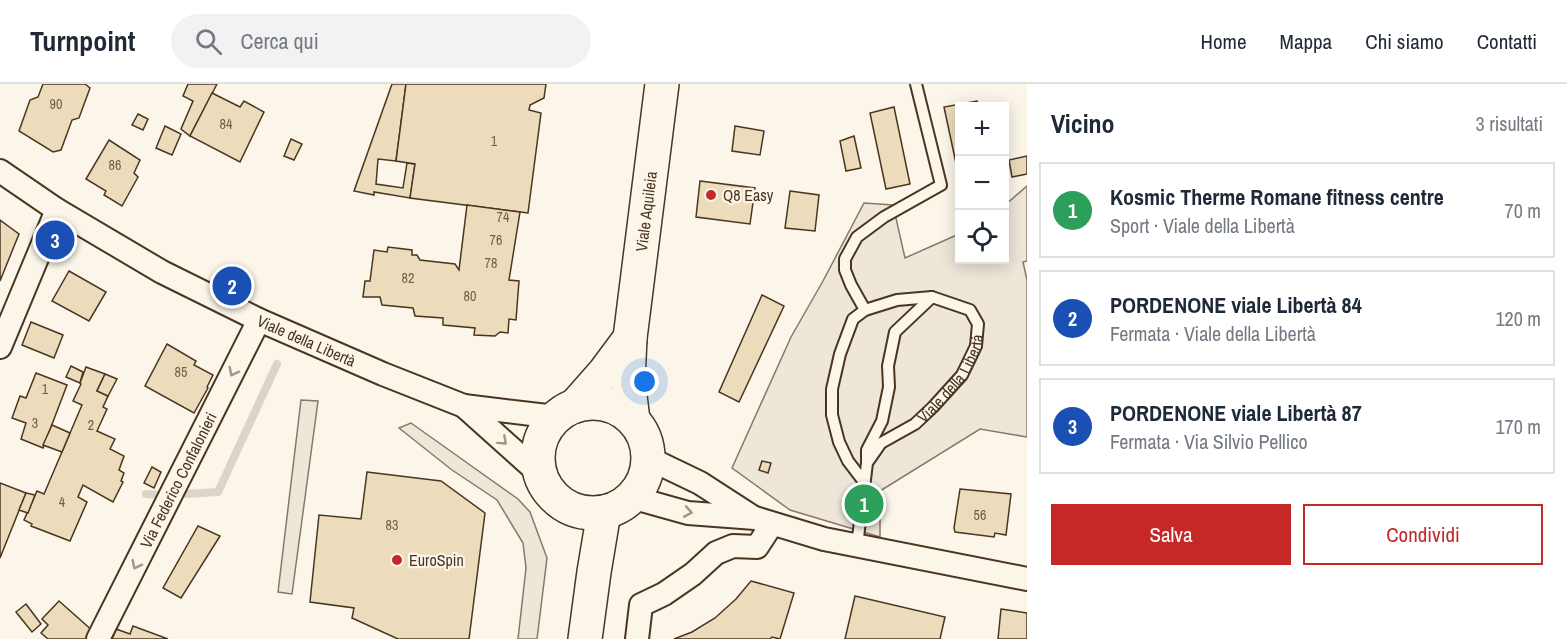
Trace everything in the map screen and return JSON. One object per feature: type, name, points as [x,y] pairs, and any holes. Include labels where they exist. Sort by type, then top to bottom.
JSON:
[{"type":"main road","name":"Viale Aquileia","points":[[648,458],[647,445],[642,432],[633,420],[628,380],[630,338],[662,84]]},
{"type":"main road","name":"Viale Aquileia","points":[[541,476],[540,444],[549,425],[604,373],[630,338]]},
{"type":"main road","points":[[566,411],[588,403],[600,403],[613,406],[633,420]]},
{"type":"main road","points":[[541,476],[553,495],[569,507],[592,513],[618,505],[639,489],[644,480],[648,458]]},
{"type":"main road","points":[[585,639],[594,572],[618,505]]},
{"type":"main road","points":[[569,507],[594,572]]},
{"type":"street","name":"Viale della Libertà","points":[[0,171],[57,210],[162,272],[259,320],[383,374],[464,406],[566,411]]},
{"type":"street","points":[[0,347],[57,210]]},
{"type":"street","name":"Via Federico Confalonieri","points":[[98,639],[259,320]]},
{"type":"street","name":"Viale della Libertà","points":[[464,406],[541,476]]},
{"type":"street","points":[[648,458],[700,483],[763,521]]},
{"type":"street","points":[[618,505],[763,521],[824,540],[1027,579]]},
{"type":"street","points":[[637,639],[641,605],[674,588],[716,553],[733,546],[757,547],[763,521]]},
{"type":"lane","points":[[864,482],[848,461],[839,442],[832,415],[832,389],[840,354],[853,319],[865,310],[845,270],[845,259],[857,237],[884,217],[941,185],[916,84]]},
{"type":"lane","name":"Viale della Libertà","points":[[857,546],[867,450],[885,410],[889,387],[888,366],[895,332],[932,297]]},
{"type":"lane","name":"Viale della Libertà","points":[[865,310],[897,300],[932,297],[970,310],[978,324],[976,346],[962,375],[915,424],[881,443],[867,463]]},
{"type":"shaded area","points":[[1027,186],[1027,261],[1023,262],[1027,280],[1027,437],[980,429],[880,491],[880,537],[790,510],[732,468],[791,337],[864,203],[893,205],[905,258],[955,236],[955,264],[1009,264],[1009,202]]},
{"type":"shaded area","points":[[301,400],[318,401],[292,594],[278,592]]},
{"type":"shaded area","points":[[411,423],[518,499],[530,512],[547,558],[537,639],[518,639],[526,568],[523,543],[497,500],[452,470],[399,428]]},
{"type":"building","points":[[43,84],[85,84],[90,88],[79,118],[72,120],[61,150],[53,152],[19,131],[30,100],[38,97]]},
{"type":"building","points":[[188,84],[217,84],[190,136],[181,129],[193,101],[183,96]]},
{"type":"building","points":[[392,84],[406,84],[396,161],[378,159],[376,184],[403,188],[407,163],[415,164],[410,198],[354,191]]},
{"type":"building","points":[[406,84],[546,84],[544,98],[530,105],[529,110],[541,113],[528,213],[410,198],[415,164],[396,161]]},
{"type":"building","points":[[212,93],[240,107],[244,101],[264,112],[240,162],[190,136]]},
{"type":"building","points":[[955,105],[955,159],[944,107]]},
{"type":"building","points":[[894,107],[910,184],[886,189],[870,113]]},
{"type":"building","points":[[138,114],[148,119],[143,130],[132,125]]},
{"type":"building","points":[[165,126],[181,134],[172,155],[156,148]]},
{"type":"building","points":[[735,126],[764,131],[760,155],[732,151]]},
{"type":"building","points":[[854,136],[861,168],[846,171],[840,141]]},
{"type":"building","points":[[291,139],[302,144],[294,160],[284,156]]},
{"type":"building","points":[[109,140],[140,160],[134,173],[138,177],[122,206],[104,195],[106,191],[86,179]]},
{"type":"building","points":[[1027,156],[1027,174],[1012,177],[1009,160]]},
{"type":"building","points":[[700,181],[755,188],[750,224],[696,217]]},
{"type":"building","points":[[790,191],[819,195],[815,231],[785,228]]},
{"type":"building","points":[[467,205],[520,212],[509,280],[519,281],[516,320],[509,319],[508,333],[500,332],[495,336],[474,335],[475,328],[443,325],[443,318],[415,316],[413,308],[382,305],[380,297],[363,297],[365,281],[370,281],[374,250],[387,252],[388,247],[412,250],[412,255],[417,255],[420,260],[455,264],[459,270]]},
{"type":"building","points":[[0,220],[19,234],[0,281]]},
{"type":"building","points":[[69,271],[106,292],[89,321],[52,301]]},
{"type":"building","points":[[762,295],[784,306],[739,402],[719,392]]},
{"type":"building","points":[[31,322],[63,335],[54,358],[22,345]]},
{"type":"building","points":[[167,344],[196,361],[194,365],[213,375],[194,413],[145,386]]},
{"type":"building","points":[[71,366],[83,372],[80,383],[66,377]]},
{"type":"building","points":[[86,367],[105,374],[97,391],[108,396],[103,407],[107,409],[97,431],[115,439],[110,449],[124,456],[119,470],[124,473],[121,481],[123,482],[113,502],[83,485],[78,497],[87,502],[70,541],[31,526],[32,524],[24,520],[37,491],[44,494],[82,405],[73,401]]},
{"type":"building","points":[[36,373],[67,385],[43,448],[21,439],[26,423],[12,418],[20,396],[26,398]]},
{"type":"building","points":[[105,374],[117,379],[108,396],[97,391]]},
{"type":"building","points":[[52,425],[70,433],[62,452],[43,445]]},
{"type":"building","points":[[762,461],[771,463],[768,473],[759,470]]},
{"type":"building","points":[[152,467],[161,472],[154,488],[144,483]]},
{"type":"building","name":"EuroSpin","points":[[367,472],[441,481],[485,513],[469,639],[398,639],[352,618],[354,608],[310,602],[319,515],[361,519]]},
{"type":"building","points":[[0,483],[26,493],[0,558]]},
{"type":"building","points":[[960,489],[1011,494],[1006,535],[995,533],[994,537],[955,532]]},
{"type":"building","points":[[26,493],[35,495],[28,513],[19,510]]},
{"type":"building","points":[[198,526],[220,536],[181,598],[163,588]]},
{"type":"building","points":[[751,581],[794,593],[780,639],[772,637],[770,639],[674,639],[692,632],[715,618],[736,599]]},
{"type":"building","points":[[855,596],[945,617],[940,639],[845,639]]},
{"type":"building","points":[[59,601],[94,632],[87,639],[48,639],[41,633],[48,625],[42,619]]},
{"type":"building","points":[[26,604],[41,624],[32,632],[16,612]]},
{"type":"building","points":[[1001,609],[1027,613],[1027,639],[998,639]]},
{"type":"building","points":[[133,626],[168,639],[112,639],[116,629],[130,634]]},
{"type":"waterway","points":[[185,494],[218,492],[277,364]]},
{"type":"waterway","points":[[146,494],[161,495]]},
{"type":"place","name":"Q8 Easy","points":[[711,195]]},
{"type":"place","name":"PORDENONE viale Libertà 87","points":[[55,240]]},
{"type":"place","name":"PORDENONE viale Libertà 84","points":[[232,286]]},
{"type":"place","name":"Kosmic Therme Romane fitness centre","points":[[864,504]]},
{"type":"place","name":"EuroSpin","points":[[397,560]]}]
